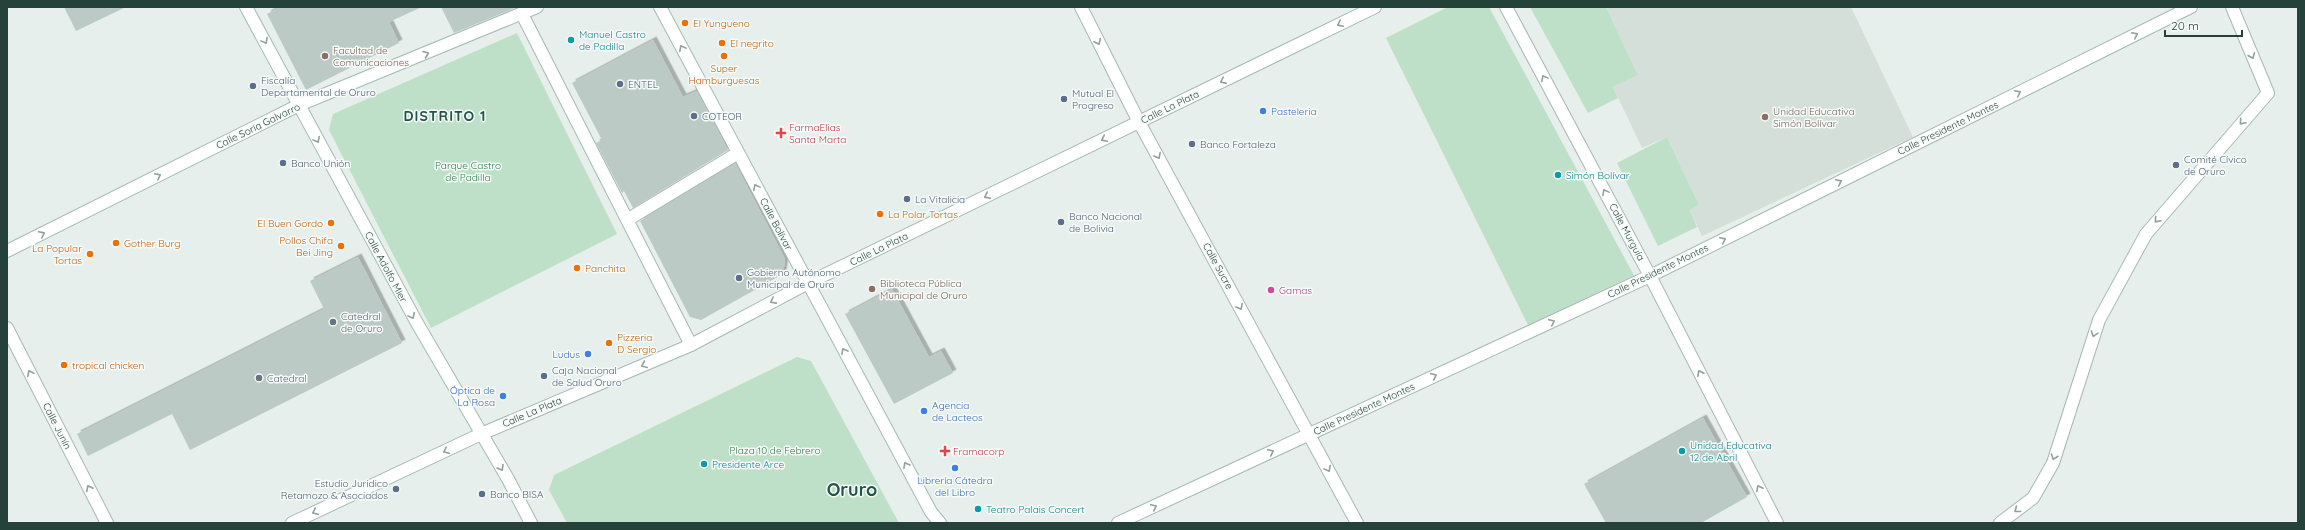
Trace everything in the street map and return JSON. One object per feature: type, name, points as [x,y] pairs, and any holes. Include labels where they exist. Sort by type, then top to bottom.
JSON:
[{"type":"street","name":"Calle Adolfo Mier","points":[[246,7],[416,323],[531,523]]},
{"type":"street","name":"Calle Soria Galvarro","points":[[7,252],[299,105],[537,7]]},
{"type":"street","name":"Calle Bolívar","points":[[660,7],[931,512],[940,523]]},
{"type":"street","name":"Calle Sucre","points":[[1081,7],[1139,122],[1310,434],[1357,523]]},
{"type":"street","name":"Calle La Plata","points":[[292,523],[481,434],[691,346],[808,283],[1375,7]]},
{"type":"street","name":"Calle Murguía","points":[[1506,7],[1650,276],[1777,523]]},
{"type":"street","name":"Calle Presidente Montes","points":[[1118,523],[1650,276],[2191,7]]},
{"type":"street","points":[[2000,523],[2033,498],[2053,462],[2099,320],[2146,234],[2268,93],[2232,7]]},
{"type":"street","points":[[522,14],[691,346]]},
{"type":"street","points":[[627,220],[738,153]]},
{"type":"street","name":"Calle Junín","points":[[7,328],[107,523]]},
{"type":"shaded area","name":"Unidad Educativa Simón Bolívar","points":[[1606,7],[1851,7],[1913,137],[1702,236],[1690,210],[1699,205],[1667,137],[1642,148],[1613,87],[1638,75]]},
{"type":"green space","points":[[1448,7],[1489,7],[1637,281],[1530,329],[1386,38]]},
{"type":"green space","points":[[1530,7],[1606,7],[1638,75],[1613,87],[1618,98],[1588,113]]},
{"type":"green space","name":"Parque Castro de Padilla","points":[[517,33],[617,234],[431,328],[329,130],[333,114]]},
{"type":"green space","points":[[1667,137],[1699,205],[1690,210],[1697,227],[1658,246],[1617,163]]},
{"type":"green space","name":"Plaza 10 de Febrero","points":[[797,357],[811,361],[899,523],[567,523],[549,490],[554,475]]},
{"type":"building","points":[[64,7],[126,7],[76,31]]},
{"type":"building","points":[[280,7],[422,7],[389,22],[399,43],[306,90],[267,14]]},
{"type":"building","points":[[441,7],[517,7],[454,33]]},
{"type":"building","points":[[653,40],[683,97],[697,91],[728,150],[633,208],[624,191],[622,193],[596,143],[602,140],[572,83]]},
{"type":"building","points":[[735,163],[785,259],[783,274],[701,320],[690,317],[640,221]]},
{"type":"building","name":"Catedral","points":[[358,257],[402,343],[190,450],[172,414],[88,456],[77,434],[324,309],[310,281]]},
{"type":"building","points":[[892,289],[929,357],[941,351],[953,373],[894,404],[845,314]]},
{"type":"building","name":"Unidad Educativa 12 de Abril","points":[[1703,418],[1747,497],[1701,523],[1606,523],[1584,484]]},
{"type":"place","name":"El Yungueno","points":[[685,23]]},
{"type":"place","name":"Manuel Castro de Padilla","points":[[571,40]]},
{"type":"place","name":"El negrito","points":[[722,43]]},
{"type":"place","name":"Facultad de Comunicaciones","points":[[325,56]]},
{"type":"place","name":"Super Hamburguesas","points":[[724,56]]},
{"type":"place","name":"ENTEL","points":[[620,84]]},
{"type":"place","name":"Fiscalía Departamental de Oruro","points":[[253,86]]},
{"type":"place","name":"Mutual El Progreso","points":[[1064,99]]},
{"type":"place","name":"Pasteleria","points":[[1263,111]]},
{"type":"place","name":"COTEOR","points":[[694,116]]},
{"type":"place","name":"Unidad Educativa Simón Bolívar","points":[[1765,117]]},
{"type":"place","name":"FarmaElias Santa Marta","points":[[781,133]]},
{"type":"place","name":"Banco Fortaleza","points":[[1192,144]]},
{"type":"place","name":"Banco Unión","points":[[283,163]]},
{"type":"place","name":"Comité Cívico de Oruro","points":[[2176,165]]},
{"type":"place","name":"Simón Bolívar","points":[[1558,175]]},
{"type":"place","name":"La Vitalicia","points":[[907,199]]},
{"type":"place","name":"La Polar Tortas","points":[[880,214]]},
{"type":"place","name":"Banco Nacional de Bolivia","points":[[1061,222]]},
{"type":"place","name":"El Buen Gordo","points":[[331,223]]},
{"type":"place","name":"Gother Burg","points":[[116,243]]},
{"type":"place","name":"Pollos Chifa Bei Jing","points":[[341,246]]},
{"type":"place","name":"La Popular Tortas","points":[[90,254]]},
{"type":"place","name":"Panchita","points":[[577,268]]},
{"type":"place","name":"Gobierno Autónomo Municipal de Oruro","points":[[739,278]]},
{"type":"place","name":"Biblioteca Pública Municipal de Oruro","points":[[872,289]]},
{"type":"place","name":"Gamas","points":[[1271,290]]},
{"type":"place","name":"Catedral de Oruro","points":[[333,322]]},
{"type":"place","name":"Pizzeria D Sergio","points":[[609,343]]},
{"type":"place","name":"Ludus","points":[[588,354]]},
{"type":"place","name":"tropical chicken","points":[[64,365]]},
{"type":"place","name":"Caja Nacional de Salud Oruro","points":[[544,376]]},
{"type":"place","name":"Catedral","points":[[259,378]]},
{"type":"place","name":"Óptica de La Rosa","points":[[503,396]]},
{"type":"place","name":"Agencia de Lacteos","points":[[924,411]]},
{"type":"place","name":"Framacorp","points":[[945,451]]},
{"type":"place","name":"Unidad Educativa 12 de Abril","points":[[1682,451]]},
{"type":"place","name":"Presidente Arce","points":[[704,464]]},
{"type":"place","name":"Librería Cátedra del Libro","points":[[955,468]]},
{"type":"place","name":"Estudio Juridico Retamozo & Asociados","points":[[396,489]]},
{"type":"place","name":"Banco BISA","points":[[482,494]]},
{"type":"place","name":"Teatro Palais Concert","points":[[978,509]]},
{"type":"district","name":"DISTRITO 1","points":[[445,116]]},
{"type":"district","name":"Oruro","points":[[852,489]]}]
